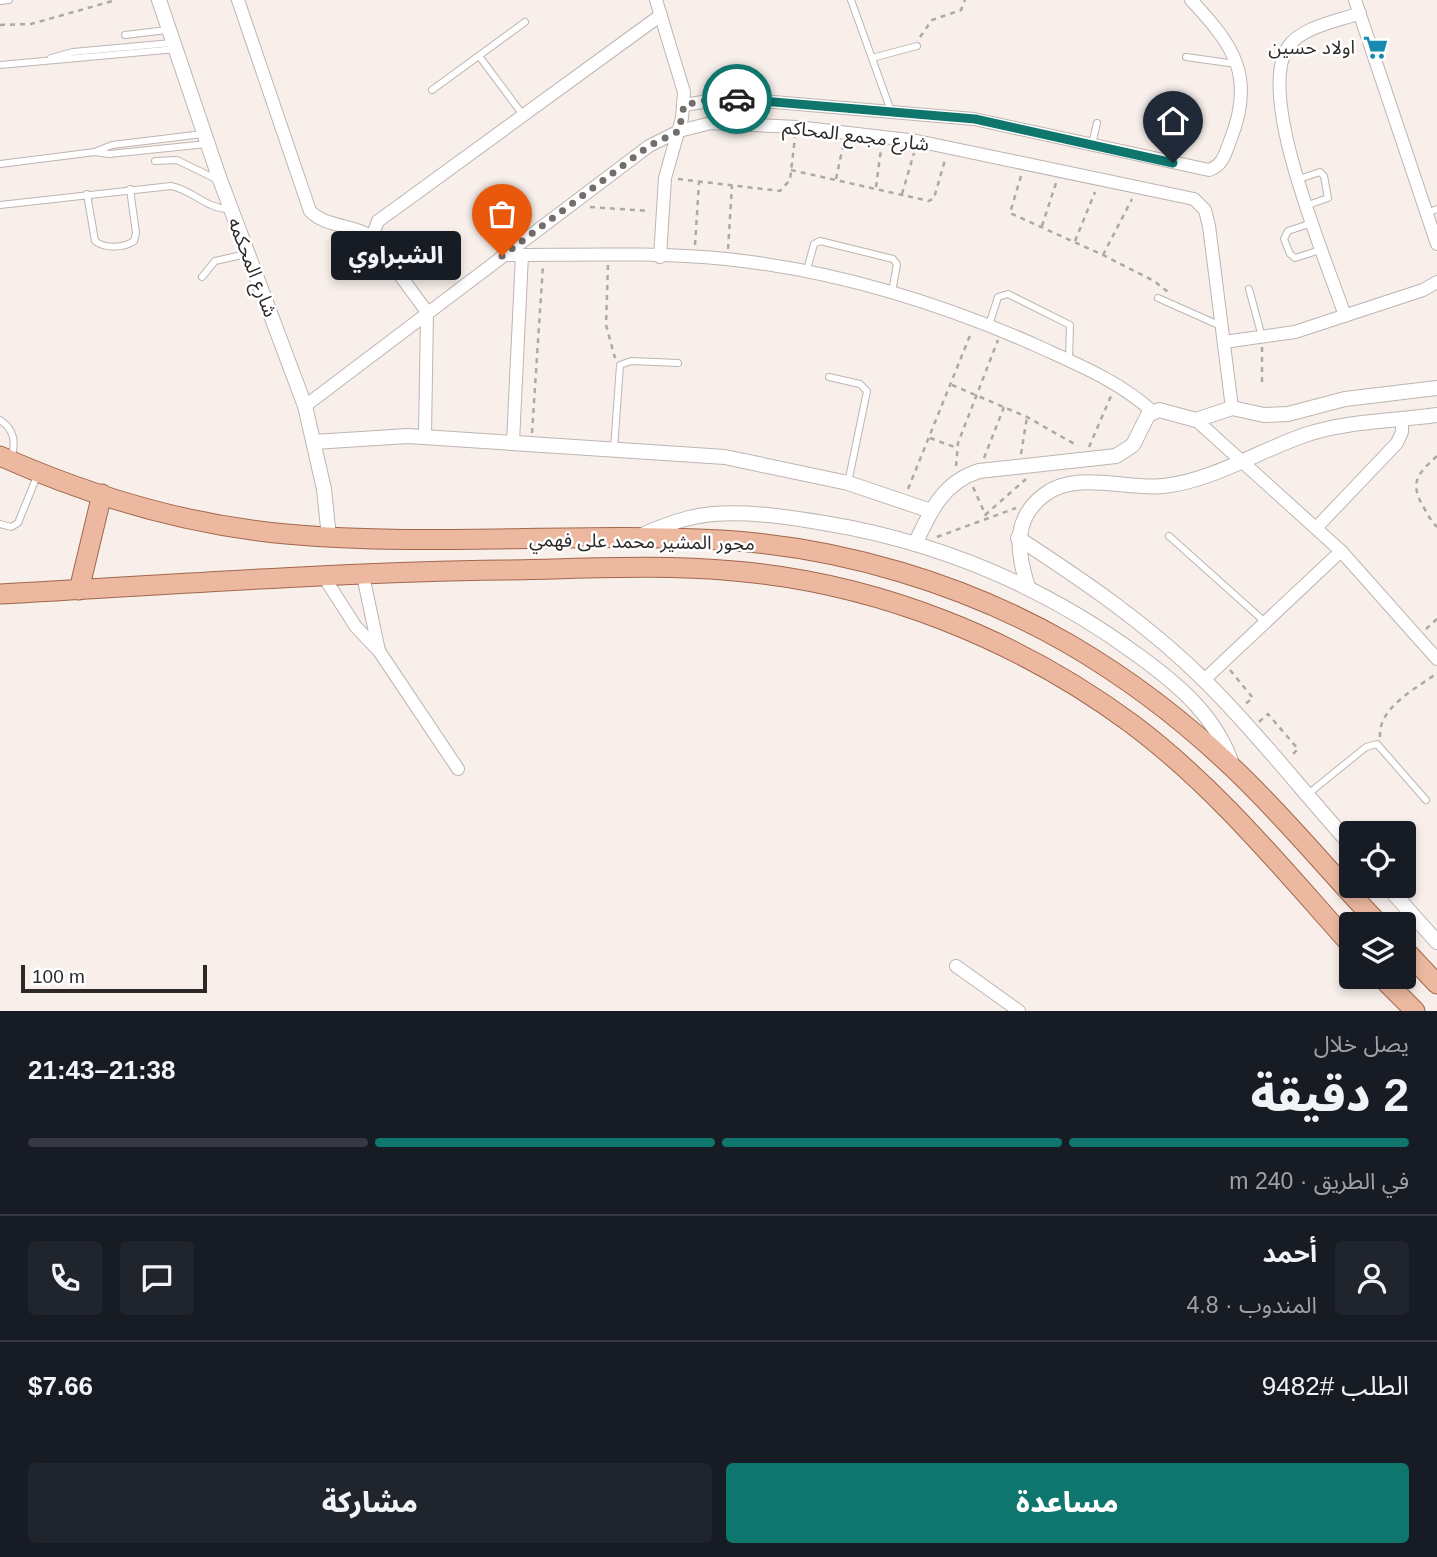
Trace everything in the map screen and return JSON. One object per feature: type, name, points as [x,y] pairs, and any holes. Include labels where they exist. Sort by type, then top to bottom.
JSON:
[{"type":"main road","name":"محور المشير محمد على فهمي","points":[[3,459],[103,494],[192,520],[283,534],[329,537],[720,540],[790,548],[898,572],[973,598],[1065,642],[1120,675],[1171,713],[1234,768],[1368,912]]},
{"type":"main road","points":[[79,590],[103,494]]},
{"type":"main road","name":"محور المشير محمد على فهمي","points":[[0,594],[362,571],[648,568],[736,571],[845,589],[919,611],[991,640],[1059,677],[1162,747],[1224,803],[1339,932]]},
{"type":"main road","points":[[1416,962],[1437,984]]},
{"type":"main road","points":[[1393,989],[1415,1011]]},
{"type":"street","name":"شارع المحكمه","points":[[159,0],[220,181],[305,406],[314,442],[329,537]]},
{"type":"street","points":[[238,0],[310,212],[317,219],[364,231],[372,237],[427,312],[425,436]]},
{"type":"street","points":[[656,0],[682,79],[684,105],[665,178],[660,257]]},
{"type":"street","points":[[684,105],[727,99],[975,119],[1200,169],[1217,167],[1223,161],[1239,118],[1242,91],[1238,64],[1226,39],[1191,0]]},
{"type":"street","points":[[1355,0],[1432,211],[1437,244]]},
{"type":"street","points":[[1345,316],[1299,179],[1281,114],[1282,57],[1299,36],[1360,13]]},
{"type":"street","points":[[372,237],[378,221],[661,15]]},
{"type":"street","name":"شارع مجمع المحاكم","points":[[305,406],[649,146],[679,131],[711,123],[797,127],[917,141],[1194,199],[1205,211],[1232,408]]},
{"type":"street","points":[[513,442],[522,255]]},
{"type":"street","points":[[502,256],[608,255],[728,259],[806,272],[892,292],[1002,330],[1117,383],[1153,412],[1164,411],[1196,420],[1341,551],[1437,659]]},
{"type":"street","points":[[1224,342],[1295,332],[1423,290],[1437,282]]},
{"type":"street","points":[[1196,420],[1232,408],[1264,415],[1300,412],[1345,399],[1437,388]]},
{"type":"street","points":[[916,544],[930,512],[948,487],[969,474],[1116,456],[1128,450],[1153,412]]},
{"type":"street","points":[[1300,412],[1307,434]]},
{"type":"street","points":[[1028,587],[1020,563],[1018,538],[1022,523],[1038,500],[1066,484],[1136,487],[1172,485],[1207,476],[1307,434],[1437,415]]},
{"type":"street","points":[[1316,528],[1397,443],[1402,432],[1402,420]]},
{"type":"street","points":[[314,442],[425,436],[725,457],[848,483],[930,512]]},
{"type":"street","points":[[1086,458],[1088,483]]},
{"type":"street","points":[[633,539],[676,522],[729,513],[802,519],[916,544],[981,565],[1028,587],[1121,643],[1198,705],[1220,734],[1234,768]]},
{"type":"street","points":[[1018,538],[1118,605],[1204,680],[1251,728],[1339,832]]},
{"type":"street","points":[[1204,680],[1341,551]]},
{"type":"street","points":[[362,571],[379,651]]},
{"type":"street","points":[[322,573],[356,627],[379,651],[458,769]]},
{"type":"street","points":[[1398,898],[1437,942]]},
{"type":"street","points":[[956,966],[1019,1011]]},
{"type":"lane","points":[[0,1],[9,0]]},
{"type":"lane","points":[[851,0],[891,111]]},
{"type":"lane","points":[[432,90],[525,22]]},
{"type":"lane","points":[[125,35],[173,40]]},
{"type":"lane","points":[[0,65],[49,59],[73,52],[173,40]]},
{"type":"lane","points":[[872,58],[917,46]]},
{"type":"lane","points":[[479,55],[523,115]]},
{"type":"lane","points":[[1186,57],[1238,64]]},
{"type":"lane","points":[[1092,144],[1097,122]]},
{"type":"lane","points":[[0,164],[95,152],[112,145],[206,139]]},
{"type":"lane","points":[[155,161],[177,160],[220,181]]},
{"type":"lane","points":[[1299,179],[1320,172],[1324,176],[1328,198],[1308,205]]},
{"type":"lane","points":[[0,205],[130,189],[178,187],[209,205],[231,209]]},
{"type":"lane","points":[[87,194],[95,241],[104,247],[125,245],[134,241],[136,233],[130,189]]},
{"type":"lane","points":[[1313,222],[1286,233],[1290,254],[1298,258],[1323,249]]},
{"type":"lane","points":[[806,272],[814,244],[820,241],[893,258],[897,264],[892,292]]},
{"type":"lane","points":[[202,277],[215,261],[248,254]]},
{"type":"lane","points":[[1248,289],[1262,337]]},
{"type":"lane","points":[[989,325],[998,297],[1009,294],[1070,324],[1069,360]]},
{"type":"lane","points":[[1158,298],[1222,326]]},
{"type":"lane","points":[[614,449],[620,365],[631,361],[678,363]]},
{"type":"lane","points":[[829,377],[860,384],[867,391],[848,483]]},
{"type":"lane","points":[[0,420],[11,429],[14,438],[3,459]]},
{"type":"lane","points":[[0,524],[11,527],[18,523],[39,471]]},
{"type":"lane","points":[[1169,536],[1265,622]]},
{"type":"lane","points":[[1306,795],[1366,747],[1377,744],[1426,800]]},
{"type":"path","points":[[0,25],[31,24],[116,0]]},
{"type":"path","points":[[917,46],[928,23],[961,10],[965,0]]},
{"type":"path","points":[[665,178],[780,191],[786,187],[791,170],[797,127]]},
{"type":"path","points":[[836,179],[846,132]]},
{"type":"path","points":[[876,187],[883,136]]},
{"type":"path","points":[[902,194],[917,141]]},
{"type":"path","points":[[791,170],[932,200],[948,147]]},
{"type":"path","points":[[1026,163],[1009,211],[1154,281],[1171,296],[1176,307]]},
{"type":"path","points":[[1042,226],[1060,171]]},
{"type":"path","points":[[1075,241],[1100,179]]},
{"type":"path","points":[[694,257],[699,182]]},
{"type":"path","points":[[728,259],[732,186]]},
{"type":"path","points":[[1103,255],[1139,187]]},
{"type":"path","points":[[569,205],[663,212]]},
{"type":"path","points":[[531,443],[544,255]]},
{"type":"path","points":[[608,255],[607,340],[620,365]]},
{"type":"path","points":[[903,502],[952,385],[976,319]]},
{"type":"path","points":[[986,517],[957,448],[1002,330]]},
{"type":"path","points":[[1262,337],[1262,384]]},
{"type":"path","points":[[952,385],[1027,417],[1069,439],[1086,458],[1117,383]]},
{"type":"path","points":[[969,474],[1004,407]]},
{"type":"path","points":[[1019,468],[1027,417]]},
{"type":"path","points":[[930,438],[957,448]]},
{"type":"path","points":[[1437,456],[1420,470],[1414,482],[1417,496],[1437,527]]},
{"type":"path","points":[[986,517],[1042,466]]},
{"type":"path","points":[[916,544],[1038,500]]},
{"type":"path","points":[[1419,636],[1437,620]]},
{"type":"path","points":[[1223,662],[1253,698],[1235,712]]},
{"type":"path","points":[[1381,748],[1380,727],[1389,709],[1437,673]]},
{"type":"path","points":[[1251,728],[1268,715],[1298,749],[1280,765]]},
{"type":"way so far","points":[[502,256],[649,146],[679,131],[684,105],[711,99],[737,99]]},
{"type":"place","name":"اولاد حسين","points":[[1375,47]]},
{"type":"place","name":"الشبراوي","points":[[502,256]]},
{"type":"route","points":[[737,99],[975,119],[1173,163]]}]
